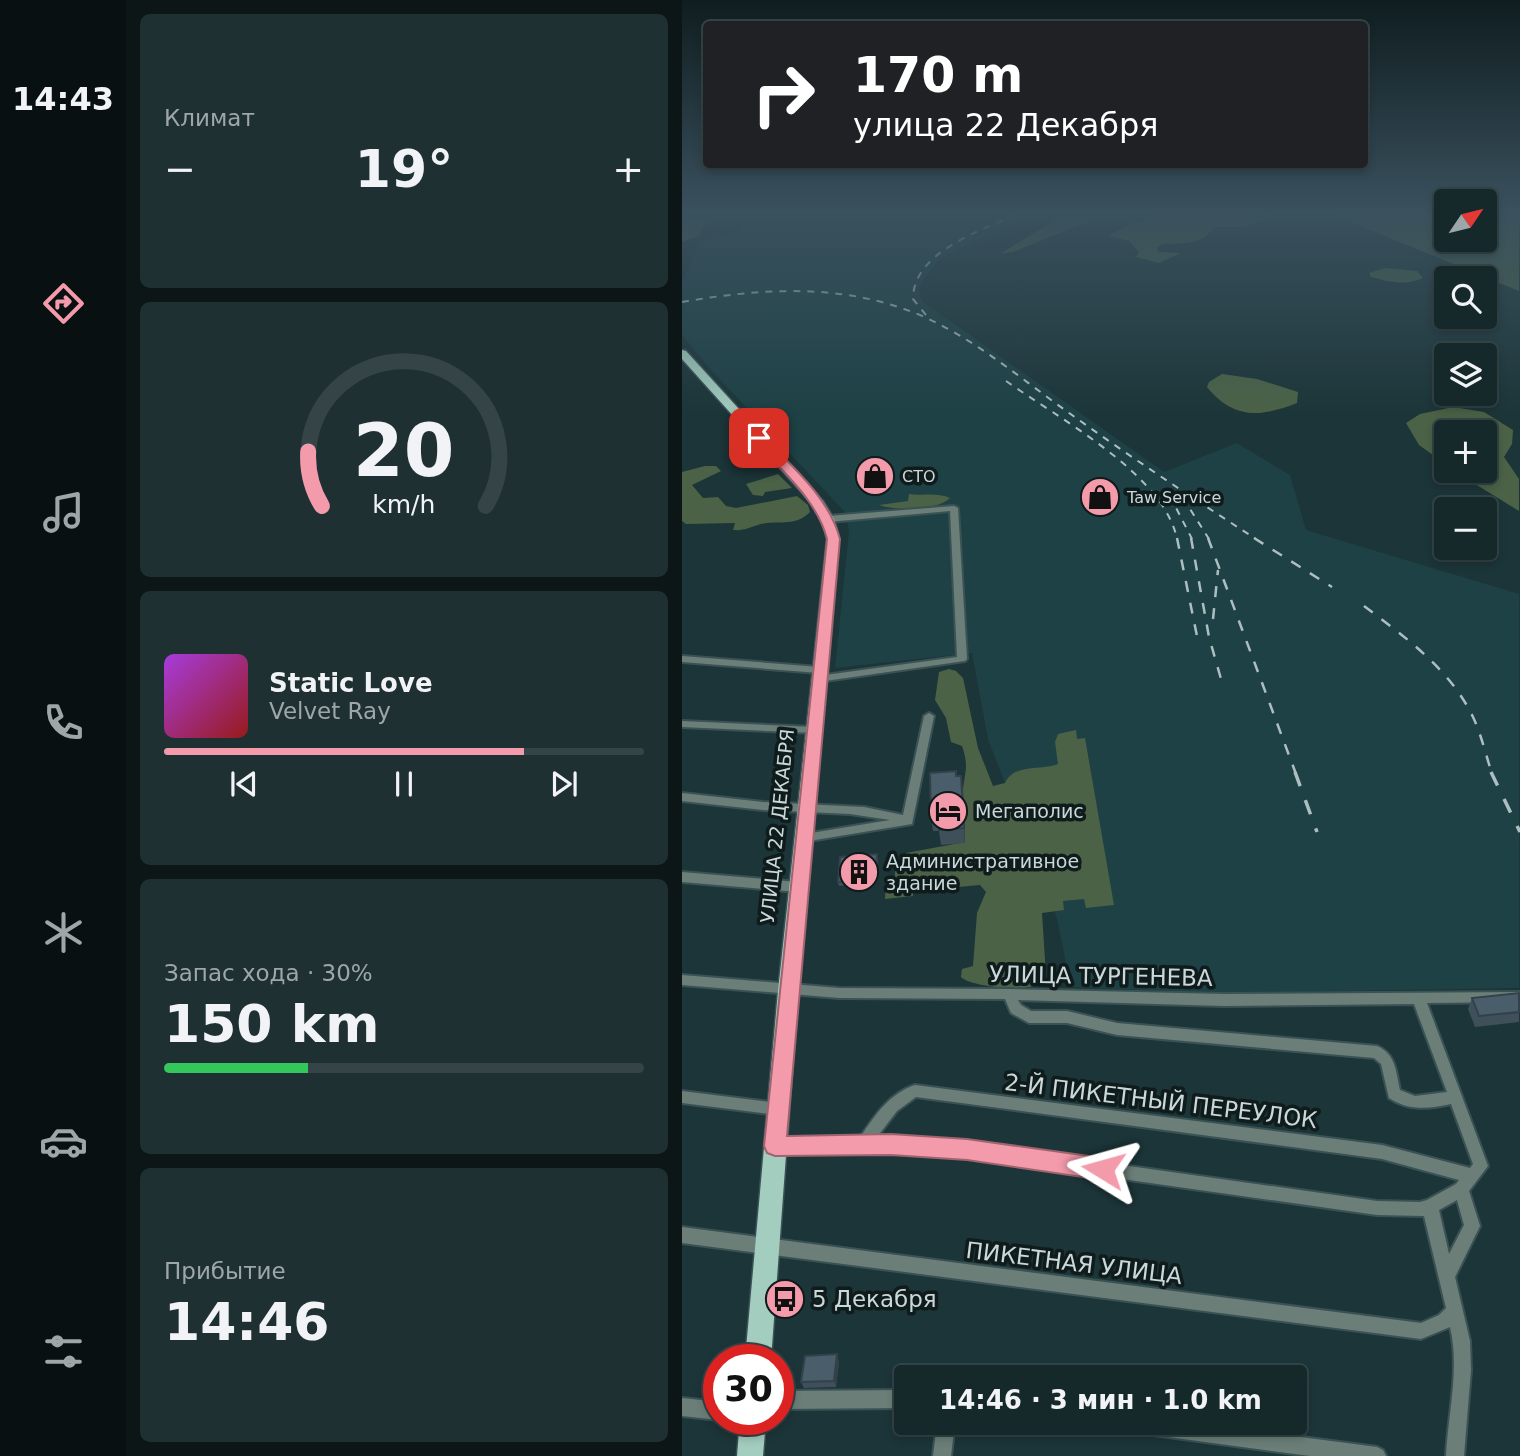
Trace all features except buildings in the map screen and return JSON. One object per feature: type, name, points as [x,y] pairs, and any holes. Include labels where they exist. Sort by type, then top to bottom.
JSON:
[{"type":"main road","name":"УЛИЦА 22 ДЕКАБРЯ","points":[[682,353],[805,488],[828,519],[833,539],[788,991],[759,1344]]},
{"type":"main road","points":[[750,1456],[752,1435]]},
{"type":"street","points":[[682,659],[818,674],[962,659],[954,508],[828,519]]},
{"type":"street","points":[[908,821],[929,716]]},
{"type":"street","points":[[682,724],[813,730]]},
{"type":"street","points":[[682,797],[879,811],[908,821]]},
{"type":"street","points":[[803,838],[908,821]]},
{"type":"street","points":[[682,877],[798,887]]},
{"type":"street","name":"УЛИЦА ТУРГЕНЕВА","points":[[682,980],[788,991],[1224,1000],[1520,997]]},
{"type":"street","points":[[1009,994],[1016,1009],[1029,1017],[1067,1017],[1117,1029],[1377,1052],[1387,1061],[1394,1094],[1402,1100],[1420,1103],[1454,1097]]},
{"type":"street","points":[[775,1146],[865,1143],[967,1150],[1377,1208],[1430,1207],[1461,1189],[1477,1171],[1419,999]]},
{"type":"street","name":"2-Й ПИКЕТНЫЙ ПЕРЕУЛОК","points":[[865,1143],[888,1108],[900,1097],[915,1091],[1382,1153],[1477,1171]]},
{"type":"street","points":[[682,1097],[778,1109]]},
{"type":"street","points":[[1448,1273],[1472,1226],[1461,1189]]},
{"type":"street","points":[[1430,1207],[1448,1273],[1453,1312],[1462,1341],[1464,1363],[1457,1406],[1455,1456]]},
{"type":"street","name":"ПИКЕТНАЯ УЛИЦА","points":[[682,1236],[1421,1331],[1446,1321],[1453,1312]]},
{"type":"street","points":[[794,1400],[894,1399]]},
{"type":"street","points":[[682,1407],[703,1409]]},
{"type":"street","points":[[942,1456],[945,1435]]},
{"type":"street","points":[[1220,1435],[1377,1456]]},
{"type":"shaded area","points":[[682,281],[923,281],[918,288],[922,301],[1164,472],[1237,443],[1290,475],[1306,530],[1519,594],[1519,988],[1222,993],[1071,987],[1057,919],[988,739],[972,653],[835,668],[849,531],[845,512],[710,369],[682,335]]},
{"type":"green space","points":[[1497,281],[1519,281],[1519,291],[1497,282]]},
{"type":"green space","points":[[1222,374],[1257,379],[1298,392],[1297,403],[1260,413],[1238,410],[1217,398],[1207,387],[1209,382]]},
{"type":"green space","points":[[1453,407],[1484,412],[1497,420],[1434,420],[1434,456],[1419,445],[1406,423],[1420,414]]},
{"type":"green space","points":[[1497,420],[1513,430],[1512,444],[1504,457],[1519,479],[1519,511],[1474,483],[1497,483]]},
{"type":"green space","points":[[716,466],[721,471],[692,485],[703,498],[718,497],[726,506],[736,508],[797,496],[808,505],[810,512],[799,520],[761,524],[741,530],[733,530],[735,523],[686,524],[682,521],[682,472]]},
{"type":"green space","points":[[778,474],[792,488],[765,492],[763,496],[753,495],[746,484]]},
{"type":"green space","points":[[909,494],[950,498],[936,505],[916,509],[879,505],[908,501]]},
{"type":"green space","points":[[949,669],[956,671],[963,678],[978,748],[993,786],[1005,783],[1009,777],[1021,770],[1058,764],[1055,742],[1058,734],[1076,730],[1077,739],[1085,738],[1114,905],[1086,908],[1084,899],[1063,901],[1064,910],[1042,913],[1046,975],[1040,983],[1032,986],[987,986],[961,977],[962,969],[973,966],[977,913],[986,892],[980,885],[913,891],[913,896],[885,899],[886,881],[895,880],[895,858],[905,857],[906,853],[965,842],[962,803],[965,759],[962,746],[951,742],[946,718],[935,700],[939,672]]},
{"type":"railway","points":[[917,281],[913,299],[926,315]]},
{"type":"railway","points":[[682,302],[734,294],[814,292],[866,298],[917,314],[986,352],[1117,447],[1256,539]]},
{"type":"railway","points":[[1006,381],[1080,430],[1131,470],[1152,492],[1168,515],[1177,539]]},
{"type":"railway","points":[[1170,496],[1192,539]]},
{"type":"railway","points":[[1183,498],[1209,539]]},
{"type":"railway","points":[[1177,538],[1198,641]]},
{"type":"railway","points":[[1191,538],[1209,637],[1221,679]]},
{"type":"railway","points":[[1208,538],[1296,774]]},
{"type":"railway","points":[[1254,538],[1332,587]]},
{"type":"railway","points":[[1213,619],[1218,570]]},
{"type":"railway","points":[[1364,606],[1425,655],[1452,684],[1473,717],[1492,774]]},
{"type":"railway","points":[[1295,772],[1317,832]]},
{"type":"railway","points":[[1491,772],[1520,832]]},
{"type":"place","name":"СТО","points":[[875,476]]},
{"type":"place","name":"Taw Service","points":[[1100,497]]},
{"type":"place","name":"Мегаполис","points":[[948,811]]},
{"type":"place","name":"Административное здание","points":[[859,872]]},
{"type":"place","name":"5 Декабря","points":[[785,1299]]},
{"type":"route","points":[[759,438],[819,505],[832,528],[833,539],[775,1146],[891,1144],[967,1150],[1103,1169]]}]
